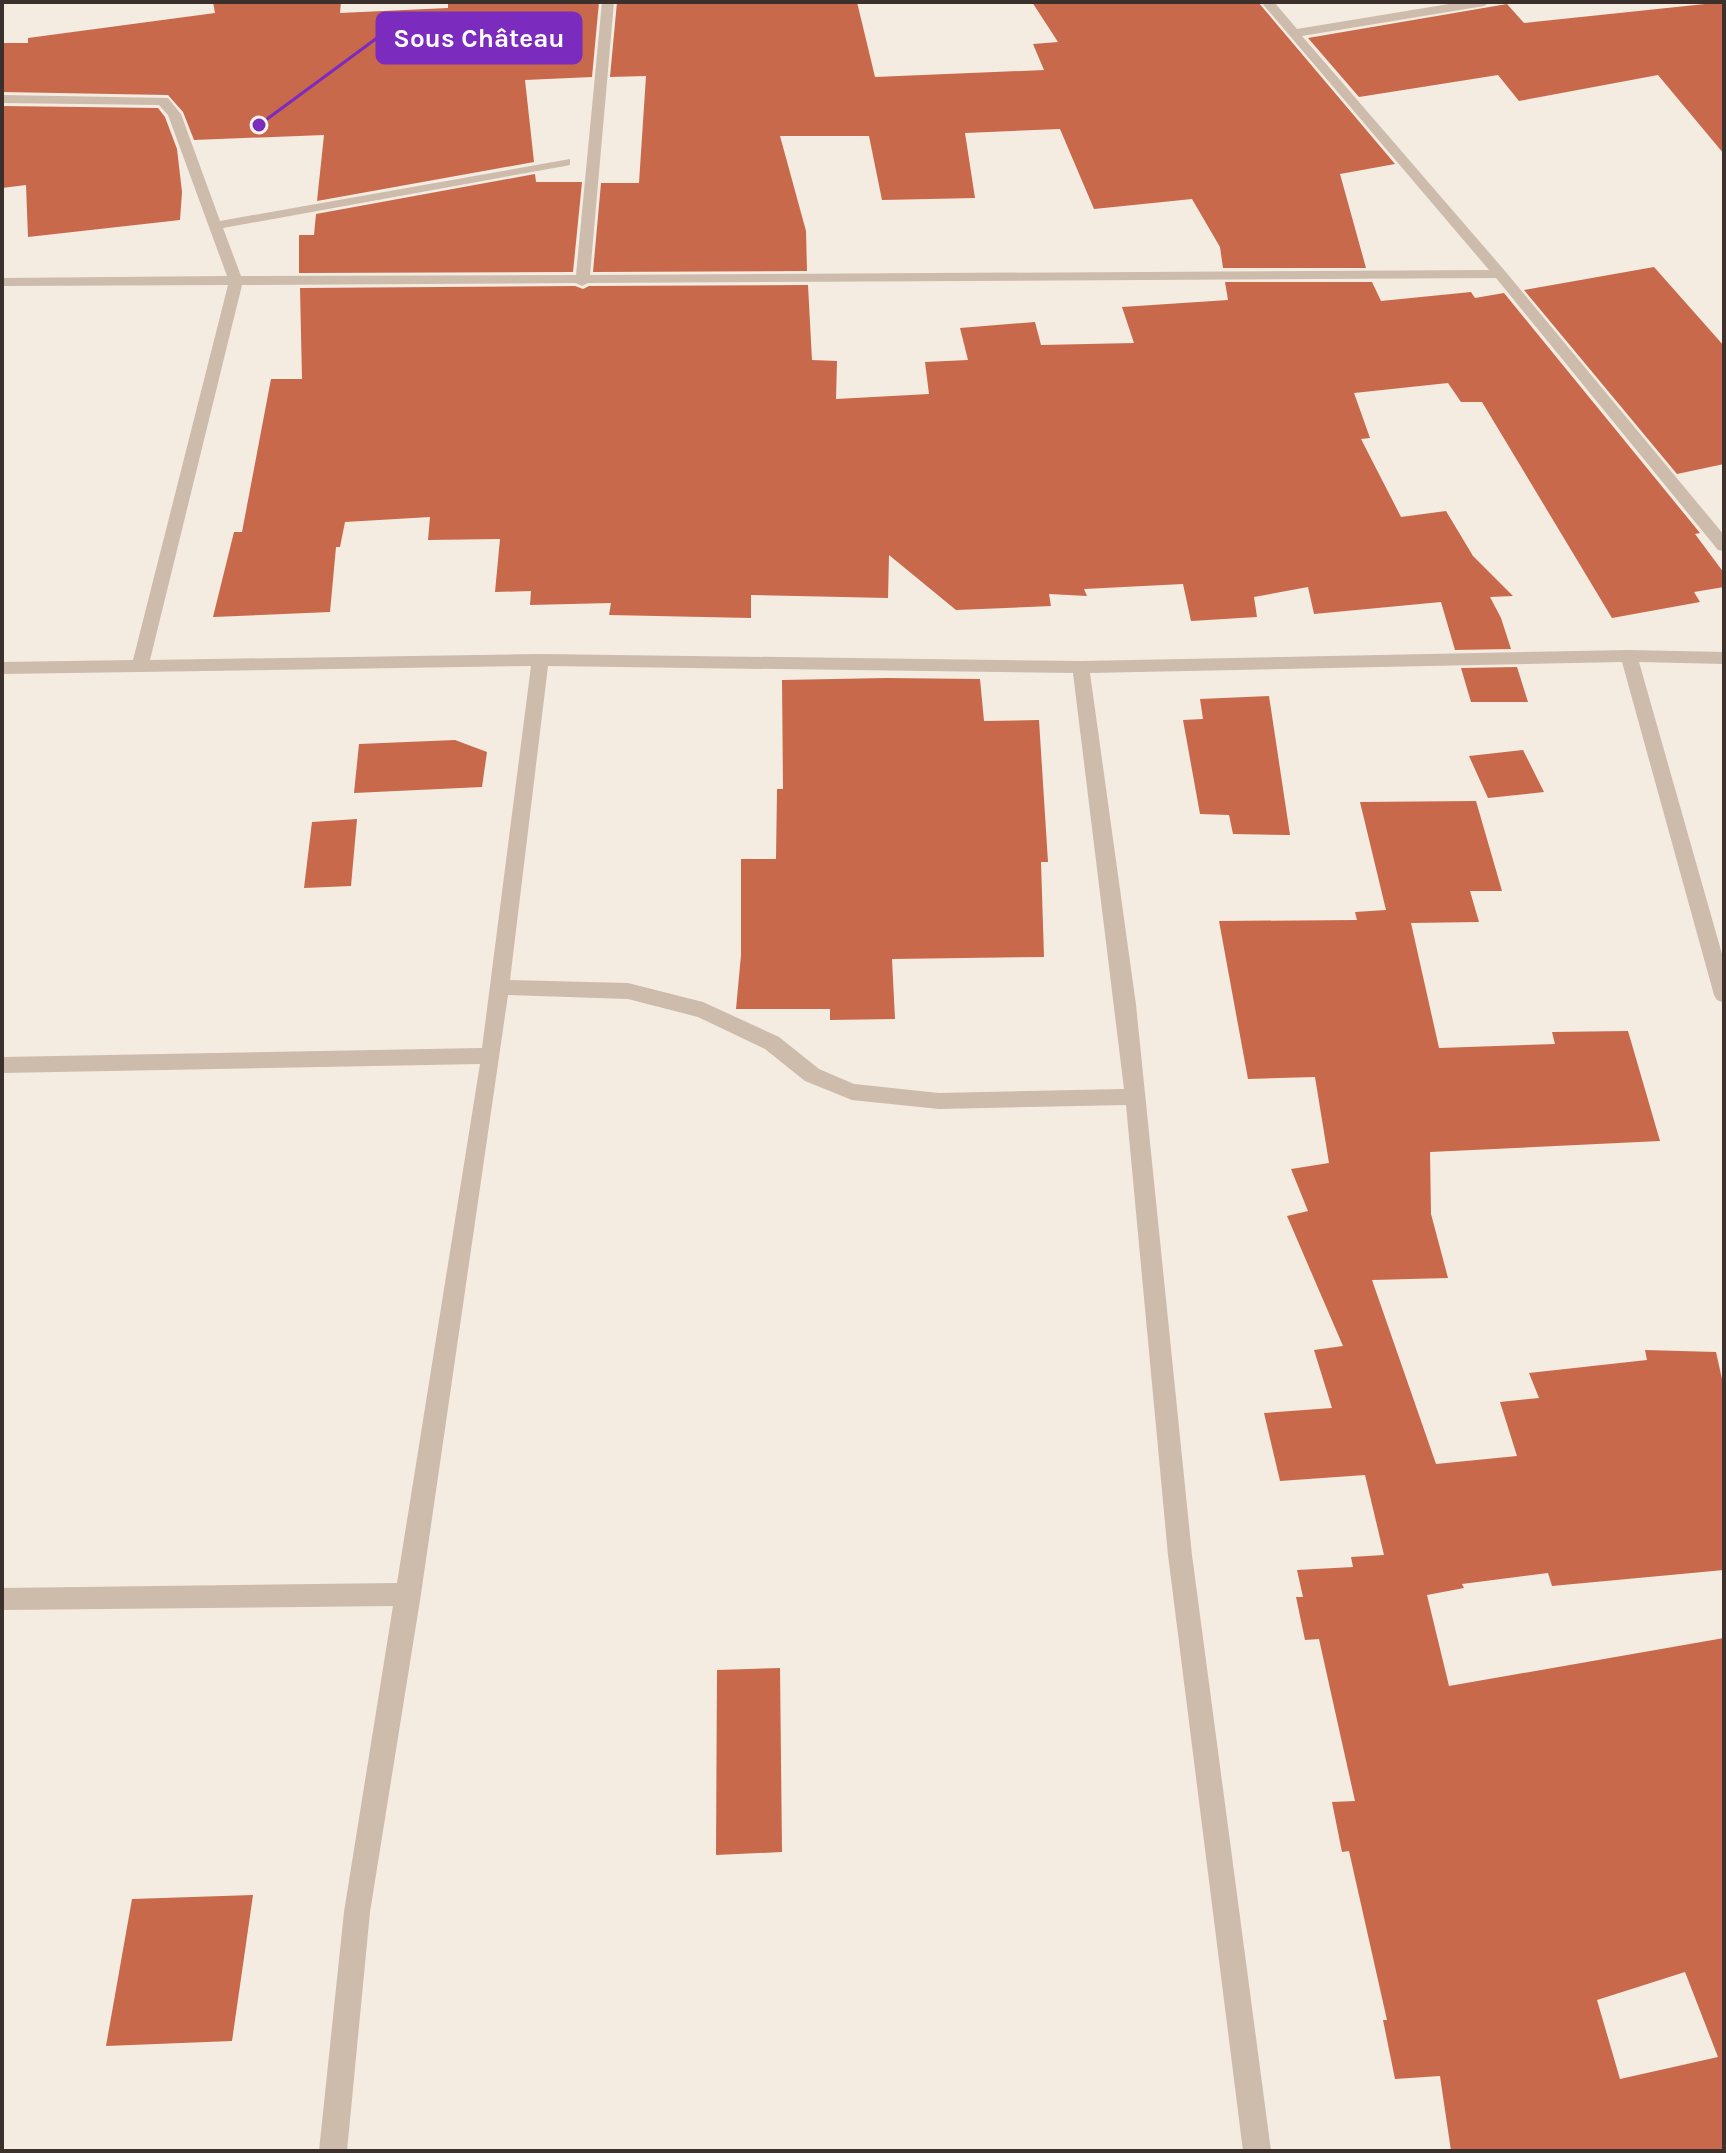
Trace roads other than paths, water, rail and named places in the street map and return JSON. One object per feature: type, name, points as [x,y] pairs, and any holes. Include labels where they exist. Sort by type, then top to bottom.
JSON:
[{"type":"street","points":[[582,282],[608,2]]},
{"type":"street","points":[[1267,2],[1500,274],[1724,546]]},
{"type":"street","points":[[1295,33],[1484,2]]},
{"type":"street","points":[[2,99],[163,101],[174,114],[236,282],[140,667]]},
{"type":"street","points":[[214,226],[565,162]]},
{"type":"street","points":[[2,282],[582,282],[1500,274]]},
{"type":"street","points":[[2,668],[540,660],[1081,667],[1629,656],[1724,658]]},
{"type":"street","points":[[1629,656],[1724,995]]},
{"type":"street","points":[[333,2151],[357,1912],[491,1056],[540,660]]},
{"type":"street","points":[[1081,667],[1135,1097],[1180,1555],[1257,2151]]},
{"type":"street","points":[[499,987],[628,991],[703,1010],[772,1043],[812,1075],[852,1092],[939,1101],[1135,1097]]},
{"type":"street","points":[[2,1065],[491,1056]]},
{"type":"street","points":[[2,1599],[409,1594]]},
{"type":"place","name":"Sous Château","points":[[259,125]]}]
